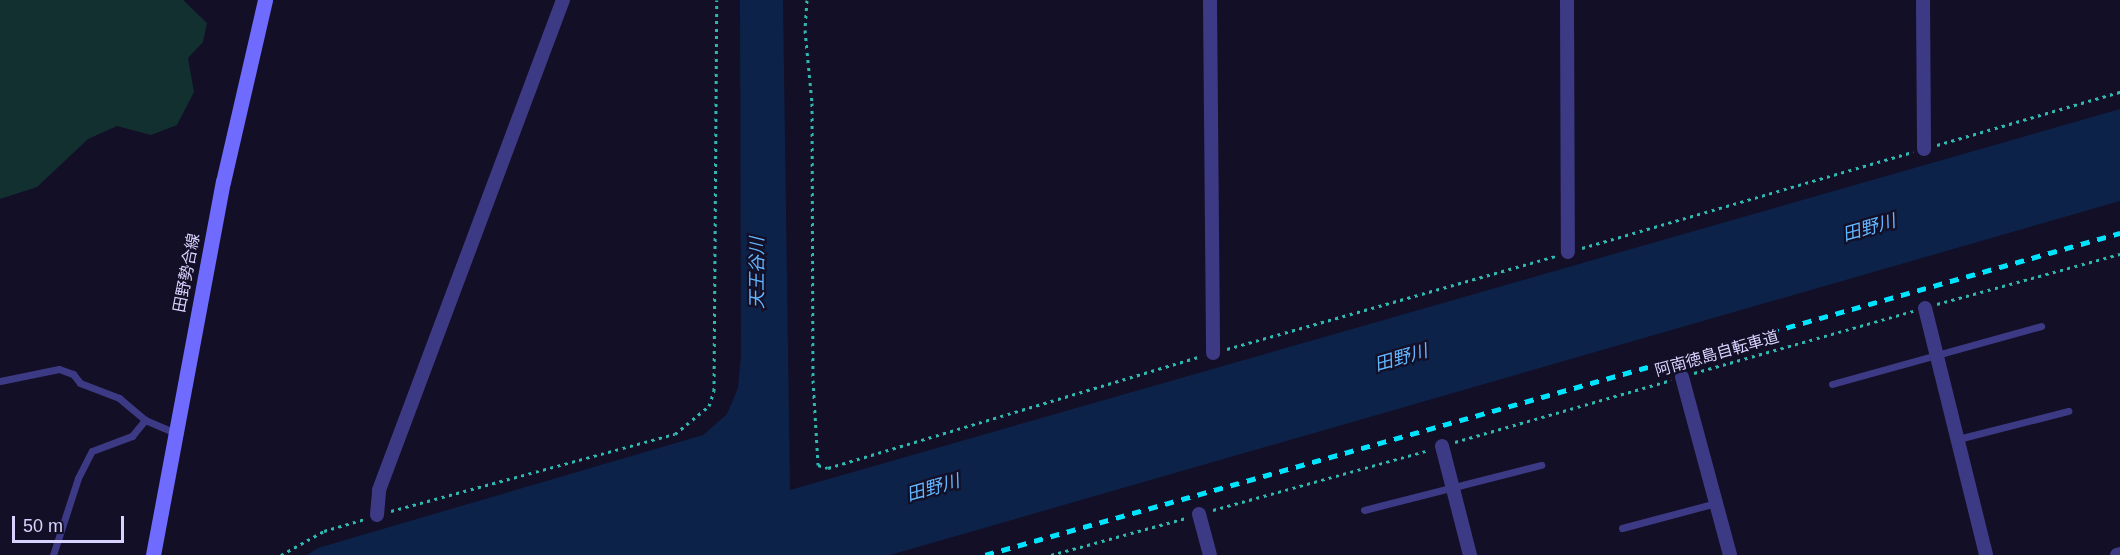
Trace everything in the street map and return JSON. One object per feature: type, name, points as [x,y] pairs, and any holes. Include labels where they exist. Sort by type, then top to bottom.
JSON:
[{"type":"main road","name":"田野勢合線","points":[[153,555],[223,182],[265,0]]},
{"type":"street","points":[[377,515],[379,490],[563,0]]},
{"type":"street","points":[[1209,0],[1212,353]]},
{"type":"street","points":[[1567,0],[1568,252]]},
{"type":"street","points":[[1923,0],[1924,149]]},
{"type":"street","points":[[1925,308],[1986,555]]},
{"type":"street","points":[[1682,376],[1730,555]]},
{"type":"street","points":[[1442,446],[1470,555]]},
{"type":"street","points":[[1199,514],[1210,555]]},
{"type":"lane","points":[[1832,384],[2041,326]]},
{"type":"lane","points":[[0,381],[59,369],[73,374],[80,383],[119,398],[145,420],[176,432]]},
{"type":"lane","points":[[1958,439],[2068,411]]},
{"type":"lane","points":[[53,555],[88,456],[105,444],[132,436],[145,420]]},
{"type":"lane","points":[[1364,510],[1540,465]]},
{"type":"lane","points":[[1622,528],[1716,502]]},
{"type":"path","points":[[281,555],[324,531],[675,434],[709,406],[714,391],[717,0]]},
{"type":"path","points":[[807,0],[805,30],[812,103],[813,380],[818,465],[828,468],[1212,353],[2120,92]]},
{"type":"path","name":"阿南徳島自転車道","points":[[1322,481],[1682,376],[2120,254]]},
{"type":"green space","points":[[0,0],[183,0],[207,23],[203,42],[188,58],[194,92],[177,125],[151,135],[117,126],[88,139],[37,187],[0,199]]},
{"type":"water","points":[[740,0],[783,0],[790,490],[2120,109],[2120,201],[890,555],[307,555],[318,548],[703,435],[727,414],[738,388],[741,356]]},
{"type":"railway","points":[[985,555],[2120,233]]},
{"type":"water label","name":"田野川","points":[[1869,228]]},
{"type":"water label","name":"天王谷川","points":[[757,273]]},
{"type":"water label","name":"田野川","points":[[1401,358]]},
{"type":"water label","name":"田野川","points":[[933,488]]}]
